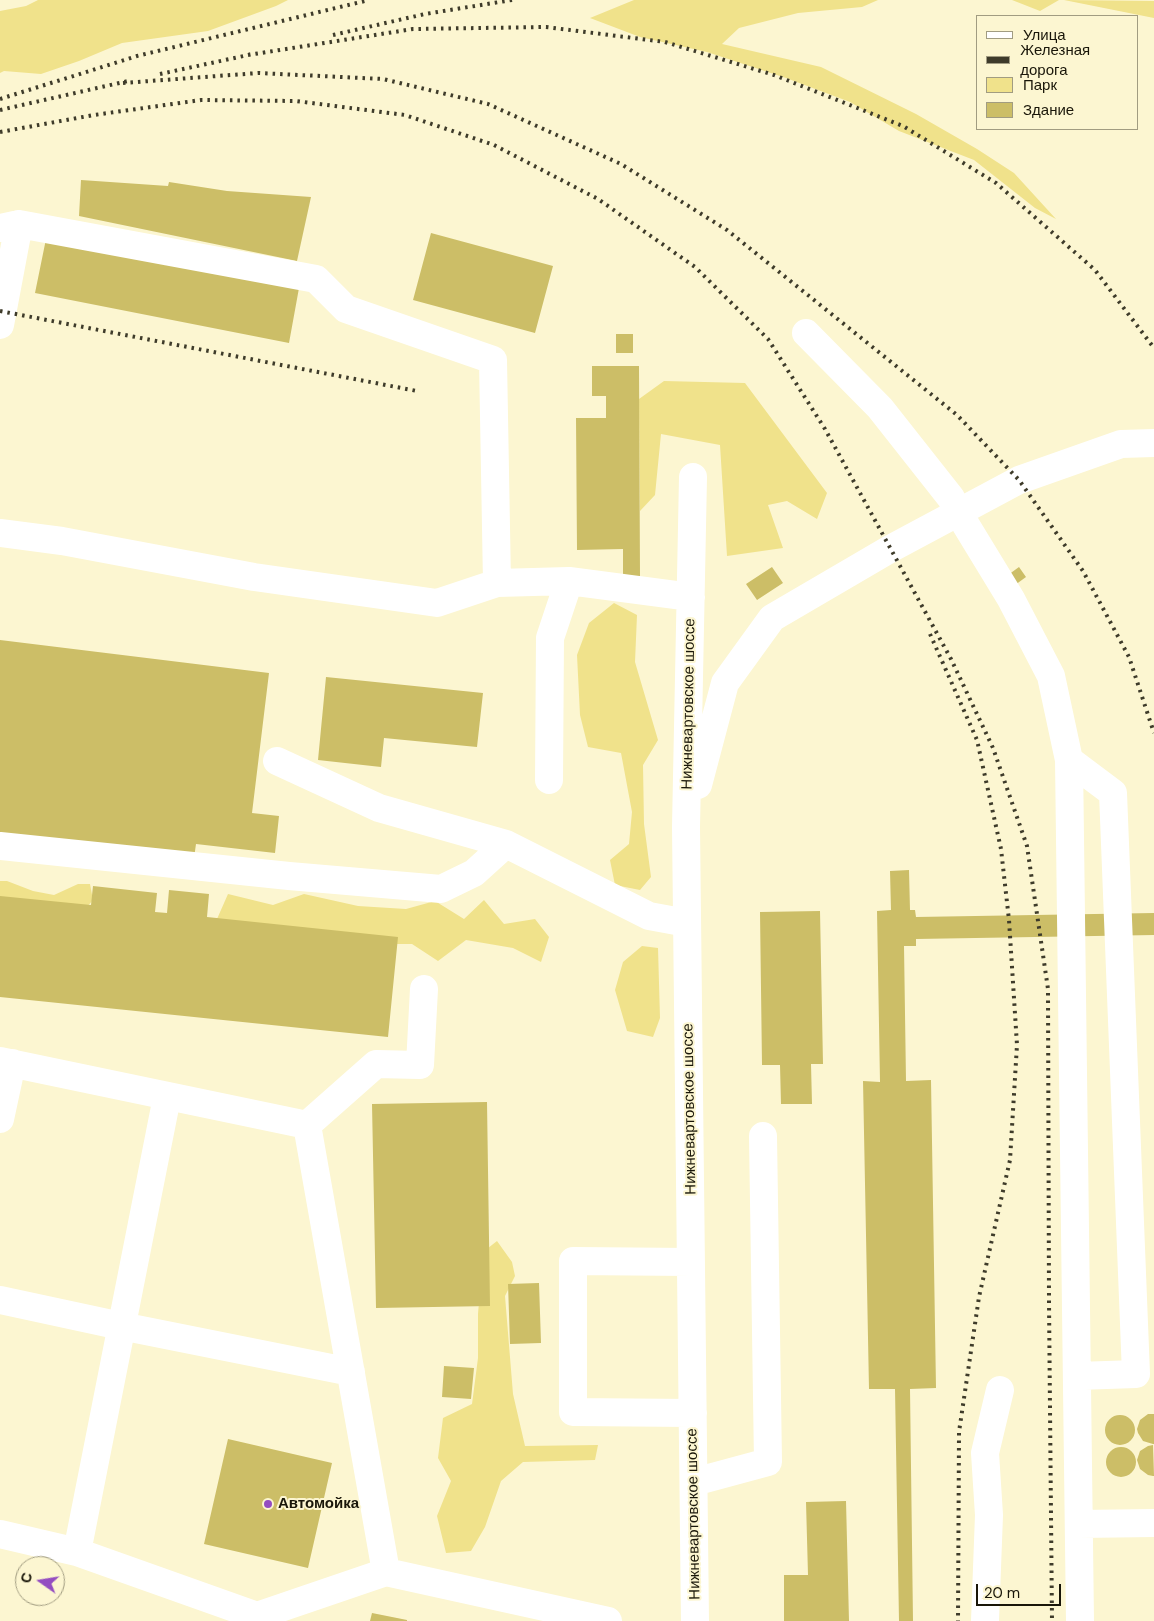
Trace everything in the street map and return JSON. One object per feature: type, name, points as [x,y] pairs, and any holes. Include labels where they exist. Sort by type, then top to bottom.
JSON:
[{"type":"street","points":[[0,325],[10,226],[316,279],[346,309],[493,360],[497,583]]},
{"type":"street","points":[[806,333],[880,408],[951,498],[1011,599],[1051,676],[1069,760],[1080,1621]]},
{"type":"street","points":[[686,827],[725,683],[772,618],[890,549],[1019,480],[1121,444],[1154,443]]},
{"type":"street","name":"Нижневартовское шоссе","points":[[693,477],[686,827],[695,1621]]},
{"type":"street","points":[[0,533],[62,541],[254,577],[437,603],[497,583],[569,581],[691,597]]},
{"type":"street","points":[[549,780],[550,638],[569,581]]},
{"type":"street","points":[[1069,760],[1113,793],[1136,1374],[1077,1376]]},
{"type":"street","points":[[277,761],[379,808],[506,844],[649,916],[687,922]]},
{"type":"street","points":[[0,846],[289,876],[441,889],[474,873],[506,844]]},
{"type":"street","points":[[307,1125],[376,1064],[420,1065],[424,989]]},
{"type":"street","points":[[0,1119],[6,1062],[307,1125]]},
{"type":"street","points":[[77,1552],[167,1097]]},
{"type":"street","points":[[307,1125],[386,1572]]},
{"type":"street","points":[[694,1482],[768,1462],[763,1136]]},
{"type":"street","points":[[692,1262],[572,1261],[573,1412],[693,1412]]},
{"type":"street","points":[[0,1300],[351,1372]]},
{"type":"street","points":[[985,1621],[988,1515],[985,1453],[1000,1390]]},
{"type":"street","points":[[1079,1524],[1154,1523]]},
{"type":"street","points":[[0,1534],[77,1552],[259,1618],[386,1572],[608,1621]]},
{"type":"green space","points":[[38,0],[288,0],[208,31],[122,43],[41,74],[4,71],[0,73],[0,11],[26,6]]},
{"type":"green space","points":[[634,0],[878,0],[862,7],[798,13],[739,28],[722,44],[821,67],[916,114],[1014,173],[1056,219],[1035,208],[974,160],[899,131],[850,102],[786,78],[707,52],[640,37],[590,18]]},
{"type":"green space","points":[[1012,0],[1059,0],[1040,11]]},
{"type":"green space","points":[[1064,0],[1154,1],[1154,18]]},
{"type":"green space","points":[[664,381],[745,383],[827,493],[817,519],[787,501],[768,505],[783,548],[727,556],[720,445],[661,434],[655,495],[640,511],[639,399]]},
{"type":"green space","points":[[614,603],[637,615],[635,662],[658,740],[643,765],[644,824],[651,877],[640,890],[615,885],[610,860],[629,844],[632,812],[621,753],[588,747],[580,715],[577,655],[589,623]]},
{"type":"green space","points":[[0,881],[7,881],[33,891],[54,895],[78,884],[90,884],[93,900],[81,914],[0,905]]},
{"type":"green space","points":[[228,894],[273,905],[304,894],[358,906],[406,909],[435,901],[464,919],[484,900],[504,924],[535,919],[549,937],[541,962],[513,948],[466,940],[438,961],[412,944],[373,944],[217,919]]},
{"type":"green space","points":[[642,946],[658,948],[660,1018],[653,1037],[627,1031],[615,990],[623,962]]},
{"type":"green space","points":[[497,1241],[512,1262],[515,1276],[505,1296],[513,1394],[525,1446],[598,1445],[595,1460],[523,1462],[501,1481],[485,1527],[471,1551],[446,1553],[437,1516],[451,1481],[438,1458],[443,1418],[472,1404],[478,1358],[478,1314],[483,1252]]},
{"type":"building","points":[[81,180],[168,186],[169,182],[227,191],[311,197],[297,261],[79,216]]},
{"type":"building","points":[[431,233],[553,266],[535,333],[413,300]]},
{"type":"building","points":[[46,239],[299,288],[289,343],[35,293]]},
{"type":"building","points":[[616,334],[633,334],[633,353],[616,353]]},
{"type":"building","points":[[592,366],[639,366],[640,577],[623,577],[623,549],[577,550],[576,418],[606,418],[606,396],[592,396]]},
{"type":"building","points":[[772,567],[783,583],[757,600],[746,584]]},
{"type":"building","points":[[1019,567],[1026,577],[1015,585],[1008,575]]},
{"type":"building","points":[[0,640],[269,673],[252,813],[279,816],[275,853],[196,844],[194,858],[0,835]]},
{"type":"building","points":[[326,677],[483,693],[477,747],[384,738],[381,767],[318,760]]},
{"type":"building","points":[[909,870],[910,910],[915,910],[916,917],[1154,913],[1154,935],[916,939],[916,946],[904,946],[906,1081],[931,1080],[936,1388],[910,1389],[913,1621],[899,1621],[895,1389],[869,1389],[863,1081],[880,1082],[877,911],[891,910],[890,871]]},
{"type":"building","points":[[93,886],[157,893],[155,912],[167,913],[169,890],[209,894],[207,917],[398,937],[388,1037],[0,997],[0,896],[91,905]]},
{"type":"building","points":[[820,911],[823,1064],[811,1064],[812,1104],[781,1104],[780,1065],[762,1065],[760,912]]},
{"type":"building","points":[[487,1102],[490,1306],[376,1308],[372,1104]]},
{"type":"building","points":[[539,1283],[541,1343],[510,1344],[508,1284]]},
{"type":"building","points":[[444,1366],[474,1368],[471,1399],[442,1397]]},
{"type":"building","points":[[1148,1414],[1154,1414],[1154,1444],[1143,1441],[1137,1429],[1140,1420]]},
{"type":"building","points":[[1120,1415],[1131,1419],[1135,1430],[1131,1441],[1120,1445],[1109,1441],[1105,1430],[1109,1419]]},
{"type":"building","name":"Автомойка","points":[[228,1439],[332,1463],[308,1568],[204,1544]]},
{"type":"building","points":[[1153,1445],[1154,1476],[1148,1475],[1140,1469],[1137,1460],[1140,1451]]},
{"type":"building","points":[[1121,1447],[1132,1451],[1136,1462],[1132,1473],[1121,1477],[1110,1473],[1106,1462],[1110,1451]]},
{"type":"building","points":[[846,1501],[849,1621],[784,1621],[784,1575],[808,1575],[806,1502]]},
{"type":"building","points":[[372,1613],[407,1620],[407,1621],[370,1621]]},
{"type":"railway","points":[[0,99],[137,56],[369,0]]},
{"type":"railway","points":[[333,35],[425,14],[512,0]]},
{"type":"railway","points":[[248,55],[413,29],[546,27],[665,42],[774,75],[903,126],[996,183],[1095,270],[1154,348]]},
{"type":"railway","points":[[160,74],[253,54]]},
{"type":"railway","points":[[123,83],[258,73],[383,79],[488,104],[621,164],[727,230],[957,415],[1019,480],[1083,571],[1129,657],[1154,733]]},
{"type":"railway","points":[[0,110],[128,81]]},
{"type":"railway","points":[[0,132],[94,115],[201,100],[296,101],[405,115],[494,145],[598,199],[695,267],[768,339],[825,429],[951,659],[993,748],[1027,846],[1048,989],[1052,1621]]},
{"type":"railway","points":[[0,311],[417,391]]},
{"type":"railway","points":[[930,634],[977,740],[1001,849],[1009,920],[1017,1045],[1010,1160],[979,1297],[959,1432],[958,1621]]},
{"type":"place","name":"Автомойка","points":[[268,1504]]}]
